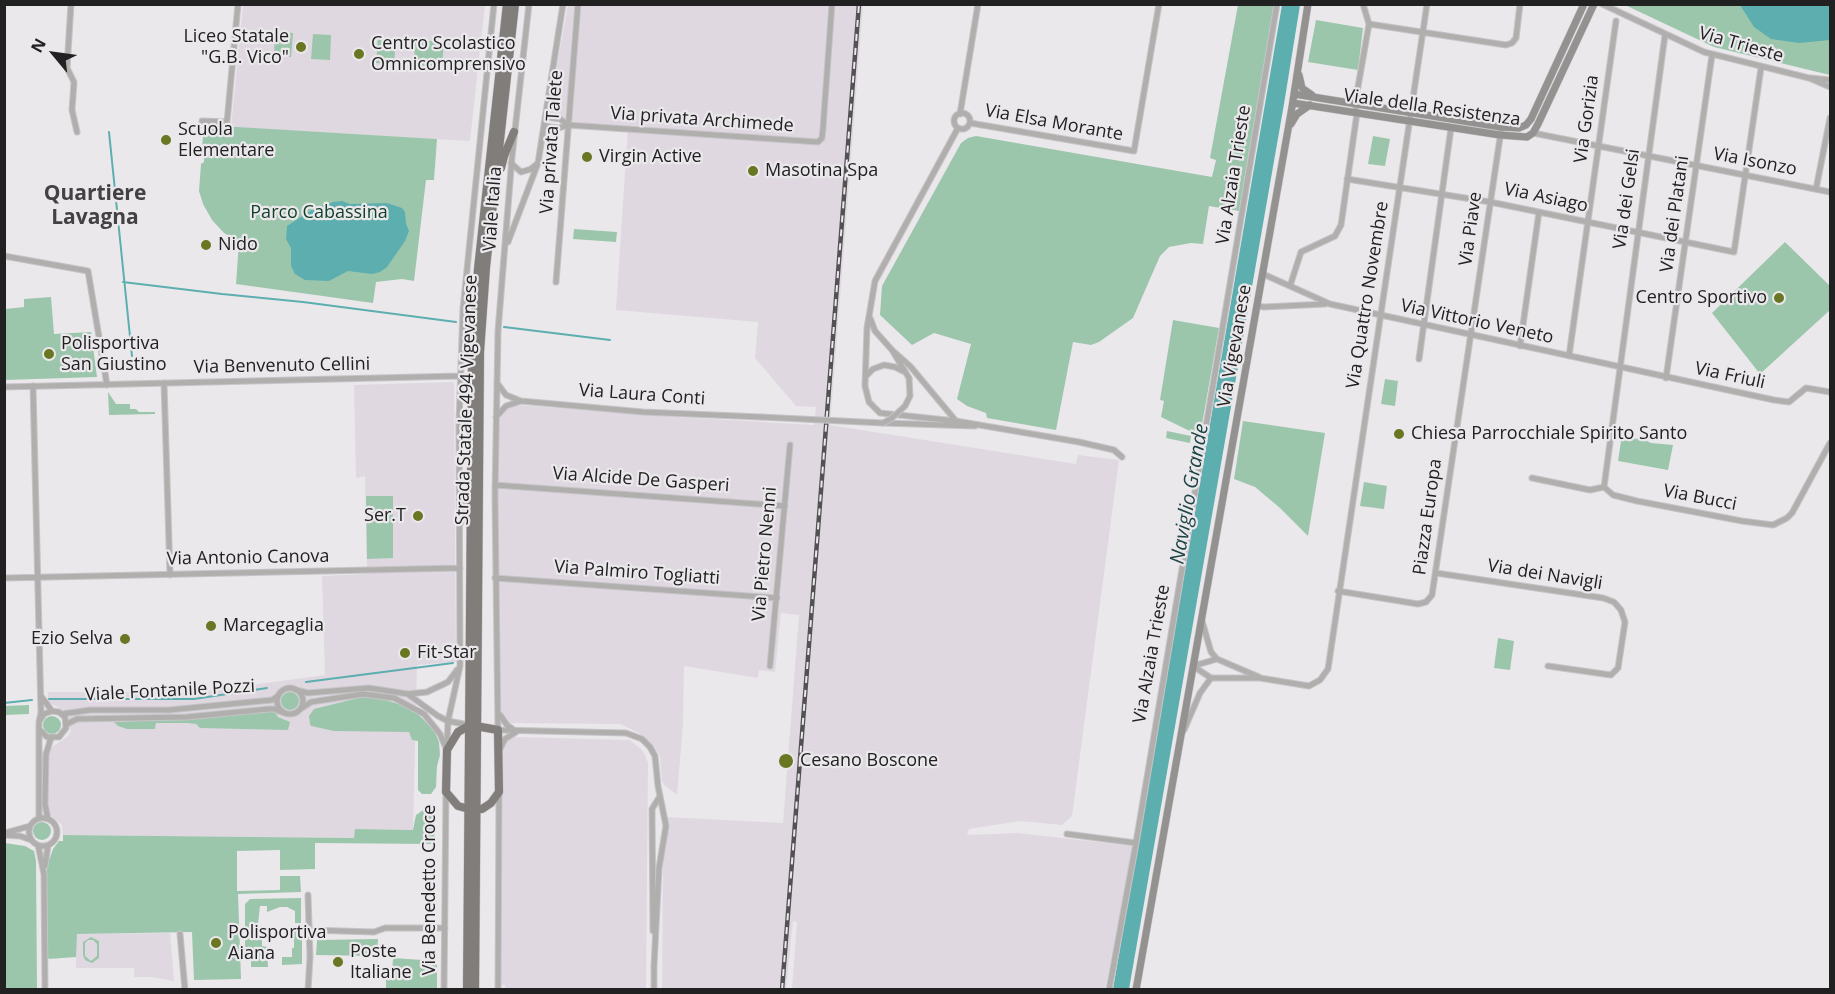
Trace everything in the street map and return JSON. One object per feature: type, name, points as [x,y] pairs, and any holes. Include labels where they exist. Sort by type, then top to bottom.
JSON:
[{"type":"main road","name":"Strada Statale 494 Vigevanese","points":[[474,726],[471,474],[473,326],[507,4]]},
{"type":"main road","name":"Strada Statale 494 Vigevanese","points":[[474,726],[480,352],[490,234],[515,4]]},
{"type":"main road","name":"Via Vigevanese","points":[[1136,990],[1293,103],[1308,4]]},
{"type":"main road","name":"Viale della Resistenza","points":[[1293,103],[1357,113],[1519,128],[1531,119],[1584,4]]},
{"type":"main road","name":"Viale della Resistenza","points":[[1294,94],[1354,104],[1451,128],[1523,138],[1533,133],[1593,4]]},
{"type":"main road","points":[[1298,72],[1302,88],[1317,98]]},
{"type":"main road","points":[[1287,135],[1295,117],[1310,105]]},
{"type":"main road","points":[[490,234],[496,212],[503,160],[514,132]]},
{"type":"main road","points":[[467,990],[474,726]]},
{"type":"main road","points":[[447,750],[458,732],[474,726],[498,730],[499,792],[491,803],[482,809],[473,809]]},
{"type":"main road","name":"Via Benedetto Croce","points":[[447,750],[446,792],[458,806],[473,809]]},
{"type":"main road","points":[[473,809],[475,990]]},
{"type":"street","points":[[71,4],[67,68],[74,82],[72,110],[77,132]]},
{"type":"street","points":[[202,121],[227,122],[238,4]]},
{"type":"street","name":"Viale Italia","points":[[447,750],[448,721],[460,666],[459,376],[466,267],[494,4]]},
{"type":"street","name":"Viale Italia","points":[[498,712],[495,417],[498,331],[511,163],[529,4]]},
{"type":"street","points":[[505,253],[538,163],[562,4]]},
{"type":"street","name":"Via privata Talete","points":[[556,282],[578,4]]},
{"type":"street","name":"Via privata Archimede","points":[[568,124],[819,142],[823,128],[832,4]]},
{"type":"street","points":[[960,114],[966,115],[970,123],[965,129],[958,128],[954,122],[960,114],[978,4]]},
{"type":"street","name":"Via Elsa Morante","points":[[970,123],[1134,152],[1159,4]]},
{"type":"street","name":"Via Alzaia Trieste","points":[[1109,990],[1136,843],[1277,4]]},
{"type":"street","points":[[1290,286],[1301,252],[1335,236],[1339,231],[1357,113],[1354,104],[1369,24],[1363,4]]},
{"type":"street","name":"Via Quattro Novembre","points":[[1338,591],[1426,4]]},
{"type":"street","points":[[1369,24],[1506,45],[1512,44],[1516,38],[1520,4]]},
{"type":"street","name":"Via Trieste","points":[[1602,4],[1712,55],[1761,68],[1830,80]]},
{"type":"street","name":"Via Gorizia","points":[[1569,356],[1616,21]]},
{"type":"street","name":"Via dei Gelsi","points":[[1604,487],[1665,35]]},
{"type":"street","name":"Via dei Platani","points":[[1666,378],[1712,55]]},
{"type":"street","points":[[1745,176],[1761,68]]},
{"type":"street","name":"Via Trieste","points":[[1809,78],[1830,87]]},
{"type":"street","points":[[545,117],[560,119],[568,124]]},
{"type":"street","points":[[1816,189],[1830,118]]},
{"type":"street","points":[[544,126],[559,128],[568,124]]},
{"type":"street","name":"Via Piave","points":[[1471,336],[1501,127]]},
{"type":"street","points":[[958,128],[873,286],[867,328],[867,399],[878,412],[894,416],[956,421],[1088,444],[1114,450],[1122,457]]},
{"type":"street","points":[[1419,359],[1451,128]]},
{"type":"street","name":"Via Isonzo","points":[[1533,133],[1830,192]]},
{"type":"street","points":[[511,163],[521,172],[531,169],[538,163]]},
{"type":"street","name":"Via Asiago","points":[[1347,179],[1490,202],[1734,252],[1745,176]]},
{"type":"street","points":[[1520,346],[1539,212]]},
{"type":"street","points":[[507,216],[513,219],[517,217]]},
{"type":"street","points":[[4,256],[88,271],[107,385]]},
{"type":"street","name":"Via Vittorio Veneto","points":[[1263,274],[1312,298],[1330,304],[1619,367]]},
{"type":"street","name":"Via Vittorio Veneto","points":[[1257,306],[1330,304]]},
{"type":"street","points":[[870,313],[874,329],[910,366],[956,421]]},
{"type":"street","name":"Piazza Europa","points":[[1338,591],[1418,604],[1426,602],[1432,595],[1471,336]]},
{"type":"street","points":[[884,423],[905,406],[910,396],[908,376],[892,350]]},
{"type":"street","points":[[866,378],[873,369],[884,365],[895,367],[908,376]]},
{"type":"street","name":"Via Friuli","points":[[1619,367],[1789,402],[1806,388],[1830,392]]},
{"type":"street","name":"Via Benvenuto Cellini","points":[[4,387],[459,376]]},
{"type":"street","points":[[496,381],[506,395],[521,401]]},
{"type":"street","points":[[164,383],[170,575]]},
{"type":"street","points":[[4,834],[30,826],[39,818],[41,696],[33,386]]},
{"type":"street","points":[[495,417],[506,406],[521,401]]},
{"type":"street","name":"Via Laura Conti","points":[[521,401],[643,412],[964,427],[984,426]]},
{"type":"street","name":"Via Bucci","points":[[1604,487],[1613,495],[1767,525],[1780,522],[1792,513],[1830,443]]},
{"type":"street","name":"Via Pietro Nenni","points":[[770,666],[790,445]]},
{"type":"street","name":"Viale Italia","points":[[459,531],[471,474]]},
{"type":"street","points":[[1532,478],[1590,490],[1604,487]]},
{"type":"street","name":"Via Alcide De Gasperi","points":[[495,485],[785,506]]},
{"type":"street","name":"Via Antonio Canova","points":[[4,578],[460,568]]},
{"type":"street","name":"Via dei Navigli","points":[[1436,573],[1603,598],[1614,602],[1621,610],[1625,621],[1618,668],[1611,675],[1548,666]]},
{"type":"street","name":"Via Palmiro Togliatti","points":[[495,579],[777,598]]},
{"type":"street","points":[[1193,666],[1212,678],[1260,678],[1309,686],[1320,680],[1328,669],[1338,591]]},
{"type":"street","points":[[1201,621],[1211,652],[1217,659],[1260,678]]},
{"type":"street","points":[[1193,666],[1217,659]]},
{"type":"street","points":[[408,694],[427,692],[443,686],[452,679],[460,666]]},
{"type":"street","points":[[1181,738],[1200,693],[1212,678]]},
{"type":"street","name":"Viale Fontanile Pozzi","points":[[62,714],[90,710],[159,710],[220,705],[272,699],[289,688],[308,693],[369,688],[408,694]]},
{"type":"street","points":[[296,690],[303,700],[302,708]]},
{"type":"street","name":"Viale Fontanile Pozzi","points":[[279,694],[277,702],[284,713]]},
{"type":"street","name":"Viale Fontanile Pozzi","points":[[67,724],[77,719],[187,717],[269,709],[292,714],[311,702],[373,694],[394,698],[424,714],[440,734],[447,750]]},
{"type":"street","points":[[408,694],[438,717],[474,726]]},
{"type":"street","points":[[40,730],[51,738],[62,735],[67,724],[62,714],[52,711],[41,696]]},
{"type":"street","points":[[39,722],[44,714],[52,711]]},
{"type":"street","points":[[498,712],[498,730],[633,735],[642,739],[650,747],[655,756],[666,826],[659,868],[654,966]]},
{"type":"street","points":[[498,712],[507,725],[518,732]]},
{"type":"street","points":[[499,754],[505,739],[518,732]]},
{"type":"street","points":[[48,819],[45,804],[46,754],[51,738]]},
{"type":"street","name":"Via Benedetto Croce","points":[[444,990],[446,792]]},
{"type":"street","points":[[498,990],[499,792]]},
{"type":"street","points":[[654,990],[652,809],[660,796]]},
{"type":"street","points":[[4,834],[31,840],[38,845],[48,845],[55,839],[57,832],[54,824],[48,819],[39,818]]},
{"type":"street","points":[[30,826],[31,840]]},
{"type":"street","points":[[1067,834],[1136,843]]},
{"type":"street","points":[[38,845],[44,874]]},
{"type":"street","points":[[45,990],[44,874],[48,845]]},
{"type":"street","points":[[308,896],[308,990]]},
{"type":"street","points":[[309,930],[374,932],[385,928],[445,928]]},
{"type":"street","points":[[180,934],[184,990]]},
{"type":"shaded area","name":"Centro Scolastico Omnicomprensivo","points":[[243,5],[485,5],[470,141],[231,127]]},
{"type":"shaded area","points":[[568,5],[863,5],[830,425],[1076,464],[1078,455],[1119,460],[1072,816],[1062,825],[1020,821],[969,829],[967,835],[1018,833],[1133,846],[1105,989],[792,989],[797,922],[793,921],[786,989],[662,989],[663,864],[667,817],[783,823],[799,615],[781,613],[775,672],[759,670],[758,678],[684,666],[683,725],[677,795],[662,781],[660,756],[656,749],[639,733],[620,724],[509,723],[501,710],[496,565],[499,422],[505,410],[518,405],[814,425],[816,407],[796,406],[755,358],[758,322],[616,310],[628,127],[547,120]]},
{"type":"shaded area","points":[[454,382],[456,662],[417,665],[413,830],[355,829],[355,838],[63,835],[62,825],[48,813],[48,752],[71,731],[65,711],[48,702],[48,692],[200,692],[325,675],[322,576],[367,574],[365,476],[356,478],[354,385]]},
{"type":"shaded area","points":[[515,737],[630,740],[645,755],[648,763],[646,989],[505,990],[505,985],[500,985],[502,747],[507,739]]},
{"type":"shaded area","points":[[170,933],[174,981],[134,977],[134,968],[76,968],[76,934]]},
{"type":"green space","points":[[1238,5],[1274,5],[1239,211],[1209,206],[1203,244],[1191,243],[1169,247],[1160,256],[1133,318],[1099,342],[1091,345],[1073,342],[1056,430],[987,418],[986,413],[967,406],[957,399],[971,344],[934,333],[912,345],[880,315],[882,286],[961,143],[976,136],[1212,177],[1216,160],[1210,158]]},
{"type":"green space","points":[[1625,5],[1830,5],[1830,75],[1714,47]]},
{"type":"green space","points":[[1316,20],[1363,28],[1358,70],[1308,62]]},
{"type":"green space","points":[[275,32],[293,33],[291,57],[274,56]]},
{"type":"green space","points":[[313,34],[331,35],[330,60],[311,59]]},
{"type":"green space","points":[[378,38],[396,39],[394,64],[376,63]]},
{"type":"green space","points":[[415,40],[444,42],[442,67],[414,65]]},
{"type":"green space","name":"Parco Cabassina","points":[[204,125],[437,139],[434,180],[426,180],[414,281],[402,279],[376,282],[373,303],[236,284],[239,242],[224,233],[212,220],[199,191],[201,164],[204,162],[202,148]]},
{"type":"green space","points":[[1373,136],[1390,139],[1385,166],[1368,164]]},
{"type":"green space","points":[[574,229],[617,232],[616,242],[573,239]]},
{"type":"green space","name":"Centro Sportivo","points":[[1785,242],[1830,286],[1830,310],[1760,374],[1712,313]]},
{"type":"green space","name":"Polisportiva San Giustino","points":[[51,297],[54,334],[91,332],[97,377],[5,380],[5,309],[24,307],[24,299]]},
{"type":"green space","points":[[1173,320],[1219,328],[1200,436],[1161,417],[1164,401],[1160,400]]},
{"type":"green space","points":[[1385,379],[1398,381],[1395,406],[1381,404]]},
{"type":"green space","points":[[108,392],[116,404],[130,404],[130,409],[136,409],[139,412],[155,412],[155,414],[109,415]]},
{"type":"green space","points":[[1243,421],[1325,433],[1308,536],[1255,487],[1234,479]]},
{"type":"green space","points":[[1167,431],[1191,436],[1190,443],[1166,438]]},
{"type":"green space","points":[[1641,438],[1651,443],[1673,445],[1668,470],[1618,461],[1621,441]]},
{"type":"green space","points":[[1364,482],[1387,486],[1384,509],[1360,506]]},
{"type":"green space","points":[[366,496],[393,496],[393,558],[367,559]]},
{"type":"green space","points":[[1498,638],[1514,641],[1510,670],[1494,668]]},
{"type":"green space","points":[[290,692],[296,695],[299,701],[296,707],[290,710],[284,707],[281,701],[284,695]]},
{"type":"green space","points":[[362,697],[382,699],[405,706],[419,715],[434,730],[439,742],[440,755],[436,787],[431,794],[422,794],[418,790],[418,741],[412,740],[409,732],[334,731],[311,726],[309,716],[314,709]]},
{"type":"green space","points":[[29,705],[29,714],[5,715],[5,706]]},
{"type":"green space","points":[[274,710],[278,717],[290,722],[288,730],[200,728],[196,724],[188,723],[156,723],[155,729],[127,729],[114,722],[191,719]]},
{"type":"green space","points":[[52,716],[58,719],[61,725],[58,731],[52,734],[46,731],[43,725],[46,719]]},
{"type":"green space","points":[[425,809],[435,818],[434,844],[315,843],[315,869],[280,870],[280,850],[237,851],[237,891],[280,890],[280,876],[300,876],[301,892],[238,894],[241,979],[194,980],[192,932],[77,934],[76,957],[49,959],[47,956],[47,860],[59,841],[63,841],[63,835],[354,838],[355,829],[413,830],[416,815]]},
{"type":"green space","points":[[42,822],[48,825],[51,831],[48,837],[42,840],[36,837],[33,831],[36,825]]},
{"type":"green space","points":[[5,843],[25,846],[34,851],[37,989],[5,989]]},
{"type":"green space","points":[[301,898],[301,923],[295,923],[295,911],[287,907],[267,912],[267,906],[260,906],[258,924],[262,928],[262,946],[267,947],[268,967],[251,967],[251,954],[245,946],[245,904],[250,899]]},
{"type":"green space","points":[[294,929],[302,929],[302,964],[282,965],[282,957],[292,957]]},
{"type":"green space","points":[[91,937],[99,941],[99,958],[92,963],[85,960],[83,942]],"holes":[[[93,940],[97,944],[97,956],[91,961],[85,956],[85,943]]]},
{"type":"green space","points":[[378,939],[377,956],[316,955],[317,940]]},
{"type":"green space","points":[[393,958],[437,961],[437,989],[386,989],[386,976],[392,974]]},
{"type":"water","points":[[1282,5],[1300,5],[1284,104],[1129,989],[1113,989]]},
{"type":"water","points":[[1740,5],[1830,5],[1830,40],[1799,43],[1771,39],[1754,27]]},
{"type":"water","points":[[342,201],[350,204],[387,203],[402,208],[409,231],[405,241],[387,267],[380,272],[372,274],[348,271],[329,281],[305,280],[295,274],[291,266],[291,248],[286,239],[287,226],[310,211]]},
{"type":"waterway","points":[[109,132],[132,356]]},
{"type":"waterway","points":[[123,282],[456,322]]},
{"type":"waterway","points":[[504,327],[610,340]]},
{"type":"waterway","points":[[306,682],[453,663]]},
{"type":"waterway","points":[[49,699],[194,699],[267,688]]},
{"type":"waterway","points":[[4,703],[32,700]]},
{"type":"railway","points":[[782,990],[859,4]]},
{"type":"place","name":"Liceo Statale \"G.B. Vico\"","points":[[301,47]]},
{"type":"place","name":"Centro Scolastico Omnicomprensivo","points":[[359,54]]},
{"type":"place","name":"Scuola Elementare","points":[[166,140]]},
{"type":"place","name":"Virgin Active","points":[[587,157]]},
{"type":"place","name":"Masotina Spa","points":[[753,171]]},
{"type":"place","name":"Nido","points":[[206,245]]},
{"type":"place","name":"Centro Sportivo","points":[[1779,298]]},
{"type":"place","name":"Polisportiva San Giustino","points":[[49,354]]},
{"type":"place","name":"Chiesa Parrocchiale Spirito Santo","points":[[1399,434]]},
{"type":"place","name":"Ser.T","points":[[418,516]]},
{"type":"place","name":"Marcegaglia","points":[[211,626]]},
{"type":"place","name":"Ezio Selva","points":[[125,639]]},
{"type":"place","name":"Fit-Star","points":[[405,653]]},
{"type":"place","name":"Cesano Boscone","points":[[786,761]]},
{"type":"place","name":"Polisportiva Aiana","points":[[216,943]]},
{"type":"place","name":"Poste Italiane","points":[[338,962]]},
{"type":"district","name":"Quartiere Lavagna","points":[[95,206]]},
{"type":"water label","name":"Naviglio Grande","points":[[1190,494]]}]
